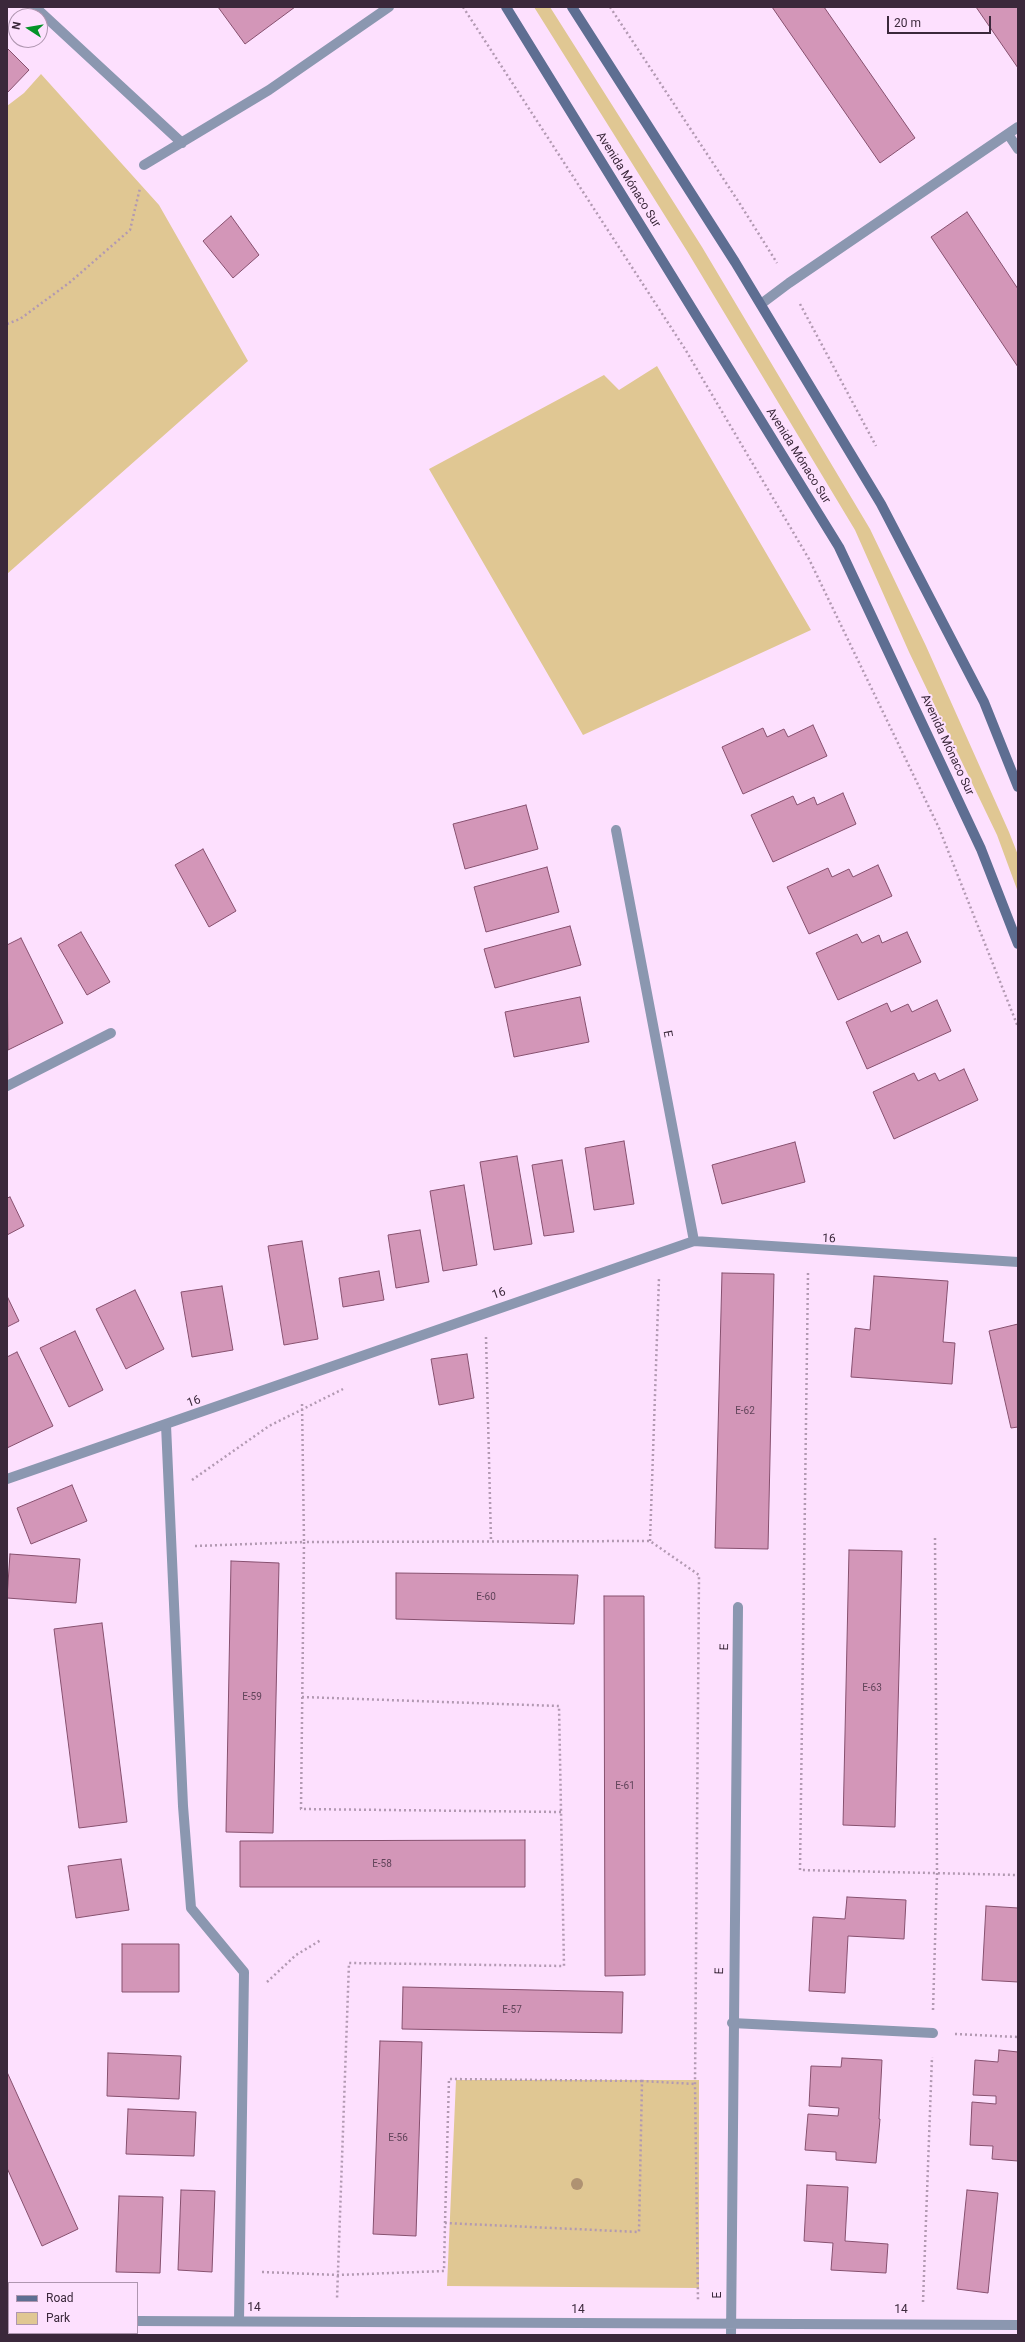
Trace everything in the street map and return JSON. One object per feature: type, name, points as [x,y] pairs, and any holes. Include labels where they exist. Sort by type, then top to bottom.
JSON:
[{"type":"main road","name":"Avenida Mónaco Sur","points":[[506,7],[840,547],[981,849],[1018,944]]},
{"type":"main road","points":[[572,7],[760,304],[881,504],[984,702],[1018,787]]},
{"type":"street","points":[[35,7],[182,143]]},
{"type":"street","points":[[144,166],[269,90],[389,7]]},
{"type":"street","points":[[760,304],[789,282],[1018,126]]},
{"type":"street","points":[[1008,134],[1018,149]]},
{"type":"street","name":"E","points":[[616,830],[694,1242]]},
{"type":"street","points":[[7,1086],[111,1034]]},
{"type":"street","name":"16","points":[[7,1479],[301,1378],[486,1312],[694,1242],[1018,1262]]},
{"type":"street","points":[[166,1425],[183,1806],[191,1908],[244,1972],[239,2320]]},
{"type":"street","name":"E","points":[[731,2335],[732,2023],[738,1607]]},
{"type":"street","points":[[732,2023],[933,2033]]},
{"type":"street","name":"14","points":[[138,2321],[239,2320],[699,2324],[922,2323],[1018,2325]]},
{"type":"path","points":[[463,7],[685,350],[809,559],[939,828],[1018,1027]]},
{"type":"path","points":[[7,324],[20,319],[69,283],[130,230],[144,166]]},
{"type":"path","points":[[809,1250],[800,1870],[1018,1875]]},
{"type":"path","points":[[650,1541],[660,1253]]},
{"type":"path","points":[[486,1312],[491,1541]]},
{"type":"path","points":[[301,1378],[304,1542],[301,1809],[560,1812]]},
{"type":"path","points":[[168,1496],[269,1426],[344,1389]]},
{"type":"path","points":[[922,2323],[933,2033],[937,1874],[935,1538]]},
{"type":"path","points":[[171,1546],[304,1542],[650,1541],[699,1575],[695,2084],[699,2324]]},
{"type":"path","points":[[302,1697],[559,1706],[564,1966],[349,1963],[336,2321]]},
{"type":"path","points":[[243,2019],[267,1983],[296,1955],[321,1940]]},
{"type":"path","points":[[933,2033],[1018,2037]]},
{"type":"path","points":[[240,2271],[338,2275],[444,2271],[450,2079],[642,2081],[695,2084]]},
{"type":"path","points":[[445,2223],[639,2232],[642,2081]]},
{"type":"green space","points":[[534,7],[550,7],[702,247],[870,529],[926,646],[1009,832],[1018,855],[1018,892],[997,835],[909,652],[855,530],[687,251]]},
{"type":"green space","points":[[41,74],[159,205],[248,361],[7,574],[7,106],[24,93]]},
{"type":"green space","points":[[657,366],[811,630],[583,735],[429,469],[604,375],[619,390]]},
{"type":"green space","points":[[456,2080],[699,2080],[699,2288],[447,2286]]},
{"type":"building","points":[[218,7],[295,7],[245,44]]},
{"type":"building","points":[[772,7],[824,7],[915,138],[880,163]]},
{"type":"building","points":[[976,7],[1018,7],[1018,68]]},
{"type":"building","points":[[7,48],[29,70],[7,93]]},
{"type":"building","points":[[967,212],[1018,289],[1018,367],[931,237]]},
{"type":"building","points":[[231,216],[259,255],[233,278],[203,241]]},
{"type":"building","points":[[813,725],[827,756],[743,794],[722,747],[763,728],[767,737],[784,729],[788,737]]},
{"type":"building","points":[[843,793],[856,824],[773,862],[751,815],[793,796],[797,805],[814,797],[817,805]]},
{"type":"building","points":[[526,805],[538,849],[465,869],[453,824]]},
{"type":"building","points":[[203,849],[236,911],[209,927],[175,865]]},
{"type":"building","points":[[878,865],[892,896],[809,934],[787,887],[828,868],[832,877],[849,869],[853,877]]},
{"type":"building","points":[[547,867],[559,912],[486,932],[474,887]]},
{"type":"building","points":[[570,926],[581,965],[495,988],[484,949]]},
{"type":"building","points":[[81,932],[110,982],[87,995],[58,945]]},
{"type":"building","points":[[907,932],[921,962],[838,1000],[816,953],[857,934],[862,943],[879,935],[882,943]]},
{"type":"building","points":[[21,938],[63,1023],[8,1050],[7,945]]},
{"type":"building","points":[[580,997],[589,1042],[514,1057],[505,1012]]},
{"type":"building","points":[[937,1000],[951,1031],[867,1069],[846,1022],[887,1003],[891,1012],[908,1004],[912,1012]]},
{"type":"building","points":[[964,1069],[978,1100],[894,1139],[873,1092],[914,1073],[918,1081],[935,1073],[939,1081]]},
{"type":"building","points":[[624,1141],[634,1204],[594,1210],[585,1148]]},
{"type":"building","points":[[795,1142],[805,1182],[722,1204],[712,1165]]},
{"type":"building","points":[[517,1156],[532,1244],[494,1250],[480,1162]]},
{"type":"building","points":[[562,1160],[574,1232],[544,1236],[532,1165]]},
{"type":"building","points":[[464,1185],[477,1265],[443,1271],[430,1191]]},
{"type":"building","points":[[10,1197],[24,1226],[7,1235],[7,1198]]},
{"type":"building","points":[[420,1230],[429,1282],[396,1288],[388,1235]]},
{"type":"building","points":[[302,1241],[318,1339],[284,1345],[268,1246]]},
{"type":"building","points":[[379,1271],[384,1300],[343,1307],[339,1278]]},
{"type":"building","points":[[722,1273],[774,1274],[768,1549],[715,1548]]},
{"type":"building","points":[[874,1276],[948,1281],[943,1342],[955,1343],[952,1384],[851,1377],[855,1328],[870,1330]]},
{"type":"building","points":[[222,1286],[233,1350],[192,1357],[181,1292]]},
{"type":"building","points":[[135,1290],[164,1349],[126,1369],[96,1309]]},
{"type":"building","points":[[7,1296],[19,1321],[7,1327]]},
{"type":"building","points":[[1018,1324],[1018,1427],[1011,1428],[989,1331]]},
{"type":"building","points":[[75,1331],[103,1390],[69,1407],[40,1348]]},
{"type":"building","points":[[17,1352],[53,1426],[7,1448],[7,1357]]},
{"type":"building","points":[[467,1354],[474,1398],[439,1405],[431,1359]]},
{"type":"building","points":[[72,1485],[87,1521],[31,1544],[17,1508]]},
{"type":"building","points":[[849,1550],[902,1551],[895,1827],[843,1825]]},
{"type":"building","points":[[10,1554],[80,1559],[76,1603],[7,1598]]},
{"type":"building","points":[[231,1561],[279,1563],[273,1833],[226,1832]]},
{"type":"building","points":[[396,1573],[578,1575],[574,1624],[396,1619]]},
{"type":"building","points":[[604,1596],[644,1596],[645,1975],[605,1976]]},
{"type":"building","points":[[102,1623],[127,1822],[79,1828],[54,1629]]},
{"type":"building","points":[[525,1840],[525,1887],[240,1887],[240,1841]]},
{"type":"building","points":[[121,1859],[129,1910],[76,1918],[68,1866]]},
{"type":"building","points":[[847,1897],[906,1900],[904,1939],[848,1936],[845,1993],[809,1991],[813,1917],[845,1919]]},
{"type":"building","points":[[986,1906],[1018,1908],[1018,1982],[982,1980]]},
{"type":"building","points":[[122,1944],[179,1944],[179,1992],[122,1992]]},
{"type":"building","points":[[403,1987],[623,1992],[622,2033],[402,2029]]},
{"type":"building","points":[[380,2041],[422,2042],[416,2236],[373,2234]]},
{"type":"building","points":[[999,2050],[1018,2052],[1018,2161],[992,2159],[993,2146],[970,2145],[972,2102],[996,2104],[996,2096],[973,2095],[975,2060],[998,2062]]},
{"type":"building","points":[[108,2053],[181,2056],[179,2099],[107,2096]]},
{"type":"building","points":[[842,2058],[882,2060],[880,2119],[876,2163],[836,2160],[836,2152],[805,2150],[808,2114],[838,2116],[839,2108],[809,2106],[811,2066],[841,2067]]},
{"type":"building","points":[[7,2072],[78,2229],[42,2246],[7,2168]]},
{"type":"building","points":[[128,2109],[196,2112],[194,2156],[126,2154]]},
{"type":"building","points":[[807,2185],[848,2187],[845,2241],[888,2244],[886,2273],[831,2270],[833,2243],[804,2241]]},
{"type":"building","points":[[181,2190],[215,2191],[212,2272],[178,2270]]},
{"type":"building","points":[[967,2190],[998,2193],[988,2293],[957,2289]]},
{"type":"building","points":[[119,2196],[163,2197],[160,2273],[116,2272]]}]
